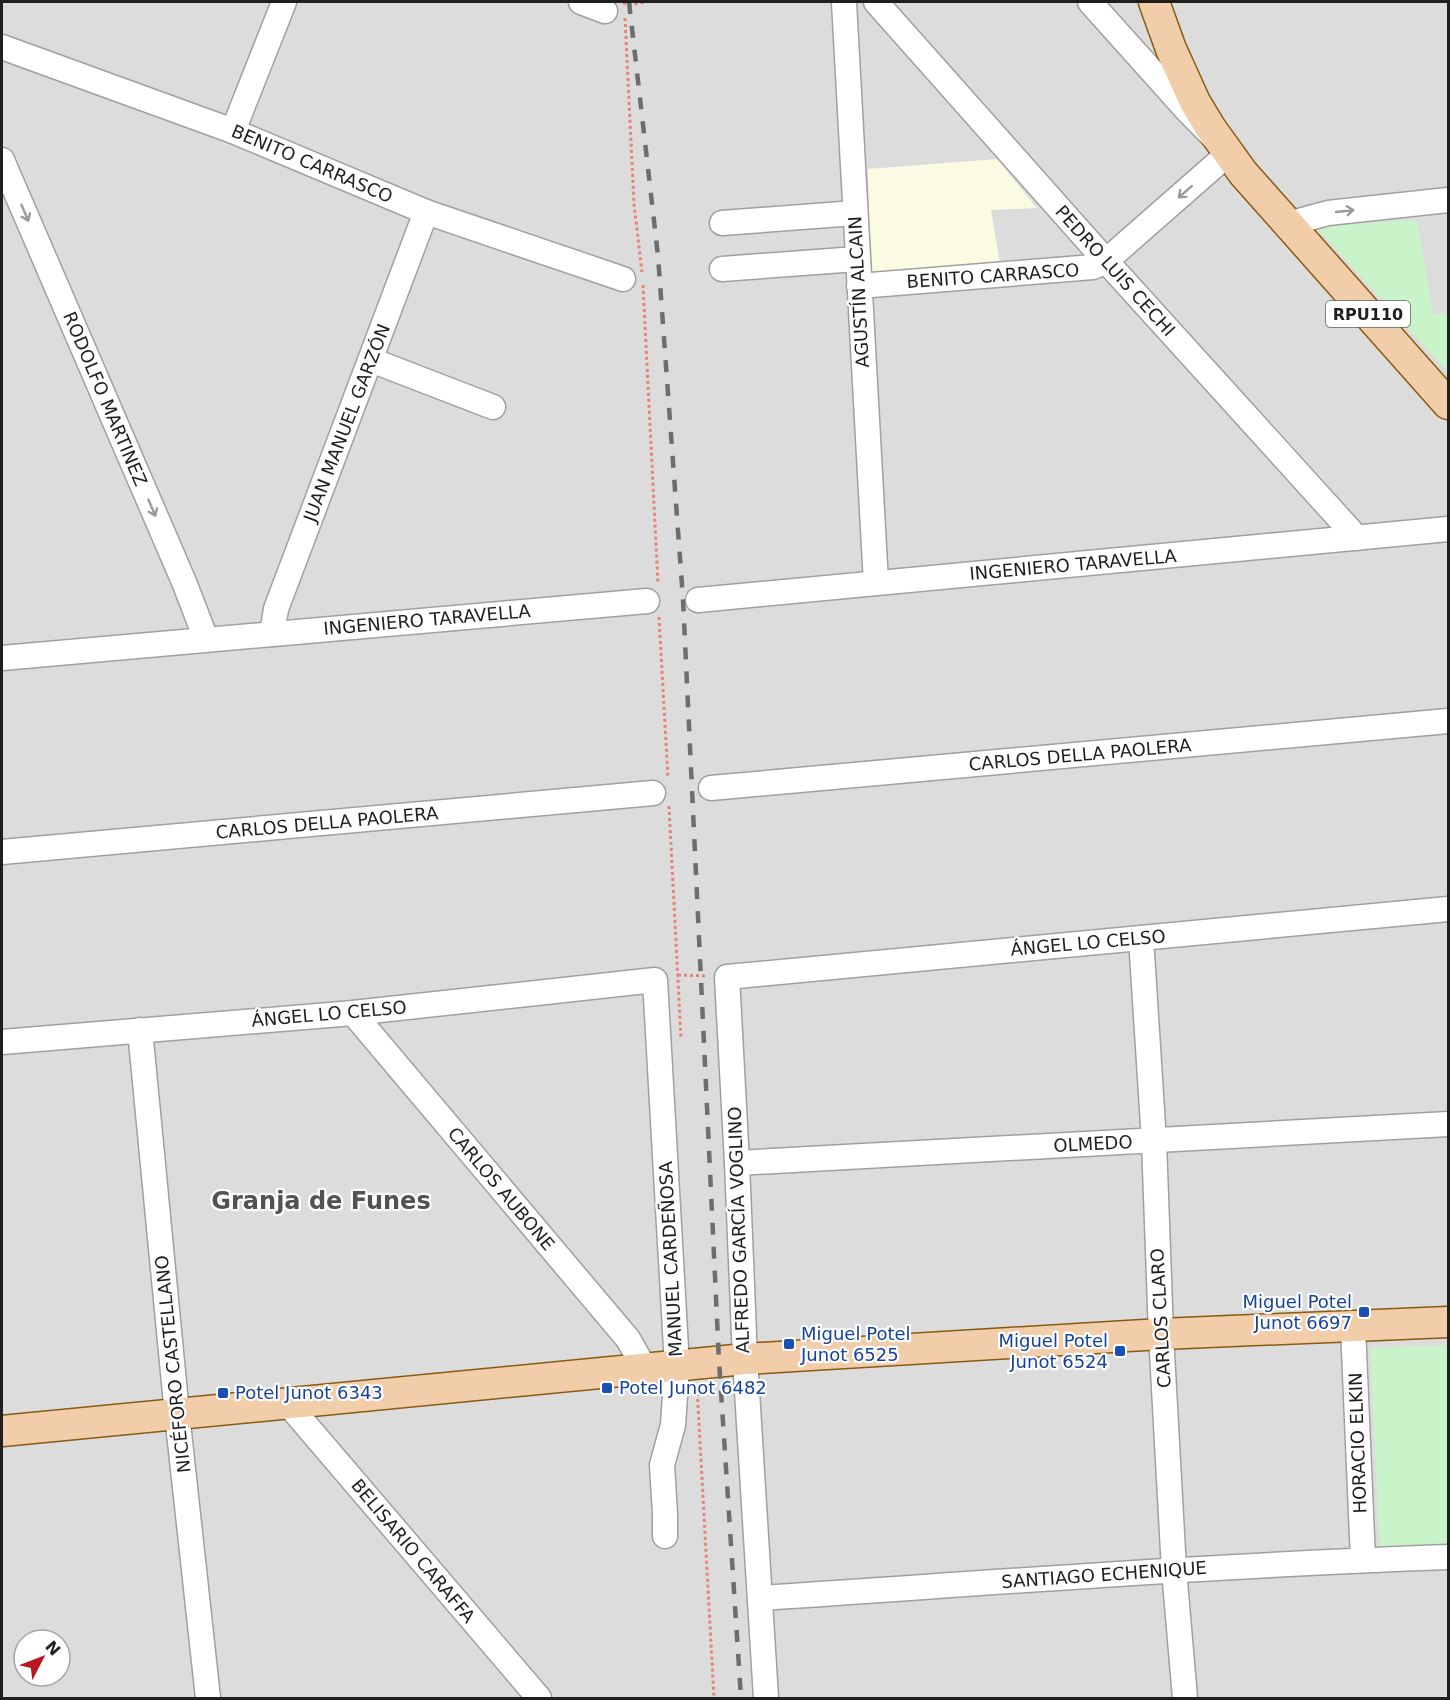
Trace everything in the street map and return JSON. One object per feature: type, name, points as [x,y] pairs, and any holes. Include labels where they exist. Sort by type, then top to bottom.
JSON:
[{"type":"main road","name":"RPU110","points":[[1154,2],[1171,49],[1195,102],[1243,173],[1449,404]]},
{"type":"main road","points":[[2,1431],[745,1359],[1161,1334],[1449,1322]]},
{"type":"street","points":[[232,131],[284,2]]},
{"type":"street","points":[[581,2],[614,6]]},
{"type":"street","name":"AGUSTÍN ALCAIN","points":[[844,2],[876,583]]},
{"type":"street","name":"PEDRO LUIS CECHI","points":[[876,2],[1106,261],[1357,538]]},
{"type":"street","points":[[1090,2],[1185,108],[1229,153]]},
{"type":"street","name":"BENITO CARRASCO","points":[[2,47],[232,131],[426,212],[622,279]]},
{"type":"street","name":"BENITO CARRASCO","points":[[859,286],[1093,267],[1106,261],[1229,153]]},
{"type":"street","name":"RODOLFO MARTINEZ","points":[[2,160],[184,582],[206,639]]},
{"type":"street","points":[[1288,224],[1328,213],[1449,200]]},
{"type":"street","name":"JUAN MANUEL GARZÓN","points":[[272,634],[276,609],[426,212]]},
{"type":"street","points":[[722,223],[855,213]]},
{"type":"street","points":[[722,269],[857,259]]},
{"type":"street","points":[[371,360],[493,407]]},
{"type":"street","name":"INGENIERO TARAVELLA","points":[[698,600],[1449,529]]},
{"type":"street","name":"INGENIERO TARAVELLA","points":[[2,658],[206,639],[655,603]]},
{"type":"street","name":"CARLOS DELLA PAOLERA","points":[[711,788],[1449,721]]},
{"type":"street","name":"CARLOS DELLA PAOLERA","points":[[2,852],[663,791]]},
{"type":"street","name":"ÁNGEL LO CELSO","points":[[727,977],[1449,909]]},
{"type":"street","name":"CARLOS CLARO","points":[[1141,938],[1154,1141],[1161,1334],[1174,1570],[1185,1698]]},
{"type":"street","name":"ÁNGEL LO CELSO","points":[[2,1042],[353,1013],[666,977]]},
{"type":"street","name":"MANUEL CARDEÑOSA","points":[[665,1536],[662,1465],[687,1365],[666,977]]},
{"type":"street","name":"ALFREDO GARCÍA VOGLINO","points":[[727,977],[745,1359],[766,1698]]},
{"type":"street","name":"CARLOS AUBONE","points":[[353,1013],[628,1339],[645,1369]]},
{"type":"street","name":"NICÉFORO CASTELLANO","points":[[140,1030],[177,1414],[208,1698]]},
{"type":"street","name":"OLMEDO","points":[[737,1163],[1449,1124]]},
{"type":"street","name":"HORACIO ELKIN","points":[[1353,1327],[1363,1560]]},
{"type":"street","name":"BELISARIO CARAFFA","points":[[288,1404],[539,1698]]},
{"type":"street","name":"SANTIAGO ECHENIQUE","points":[[760,1598],[1174,1570],[1449,1557]]},
{"type":"path","points":[[614,6],[641,258],[663,791],[666,977],[681,1046]]},
{"type":"path","points":[[666,977],[727,977]]},
{"type":"path","points":[[687,1365],[714,1698]]},
{"type":"shaded area","points":[[2,2],[1448,2],[1448,1698],[2,1698]]},
{"type":"shaded area","points":[[997,159],[1037,208],[991,210],[1000,263],[870,275],[868,169]]},
{"type":"green space","points":[[1417,220],[1433,314],[1448,313],[1448,372],[1315,226]]},
{"type":"green space","points":[[1448,1345],[1448,1550],[1380,1553],[1370,1348]]},
{"type":"railway","points":[[629,2],[658,256],[683,599],[719,1361],[741,1698]]},
{"type":"place","name":"Miguel Potel Junot 6697","points":[[1364,1312]]},
{"type":"place","name":"Miguel Potel Junot 6525","points":[[789,1344]]},
{"type":"place","name":"Miguel Potel Junot 6524","points":[[1120,1351]]},
{"type":"place","name":"Potel Junot 6482","points":[[607,1388]]},
{"type":"place","name":"Potel Junot 6343","points":[[223,1393]]},
{"type":"district","name":"Granja de Funes","points":[[321,1201]]}]
